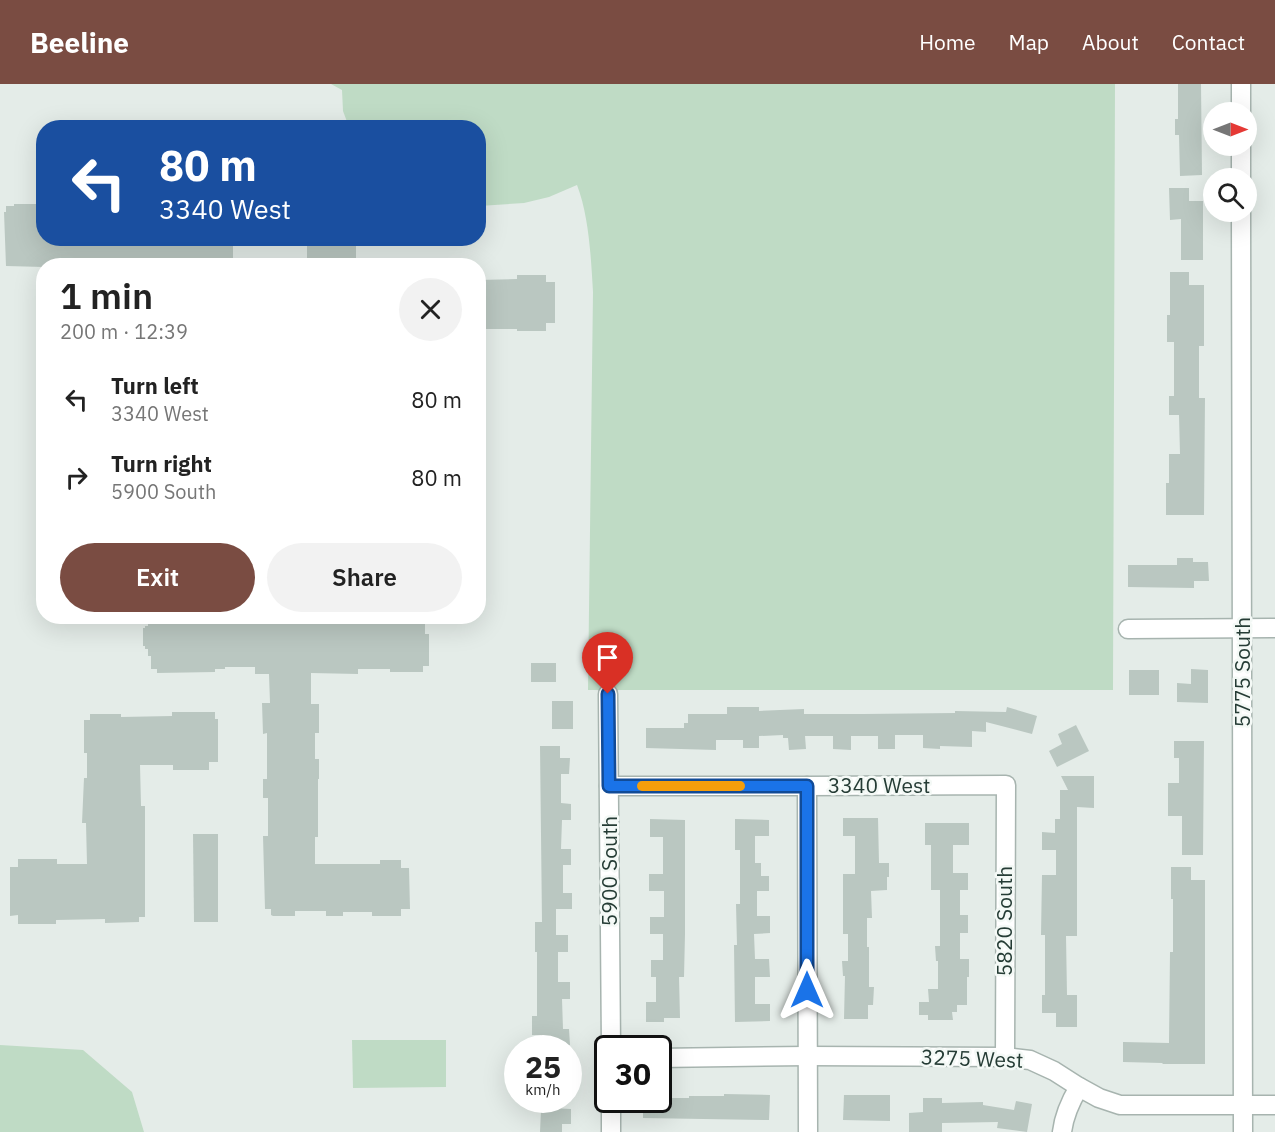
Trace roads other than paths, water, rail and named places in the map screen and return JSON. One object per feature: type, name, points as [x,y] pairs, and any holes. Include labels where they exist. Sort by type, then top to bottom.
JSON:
[{"type":"street","points":[[1241,84],[1241,102]]},
{"type":"street","name":"5775 South","points":[[1241,222],[1244,1132]]},
{"type":"street","points":[[1128,629],[1275,628]]},
{"type":"street","name":"5900 South","points":[[608,694],[611,1035]]},
{"type":"street","name":"3340 West","points":[[609,786],[1006,785]]},
{"type":"street","name":"5820 South","points":[[1005,1057],[1006,785]]},
{"type":"street","points":[[807,786],[808,1132]]},
{"type":"street","name":"3275 West","points":[[672,1058],[1005,1057],[1030,1060],[1054,1071],[1099,1098],[1120,1106],[1275,1105]]},
{"type":"street","points":[[1062,1132],[1068,1108],[1078,1087]]},
{"type":"street","points":[[611,1113],[611,1132]]}]
